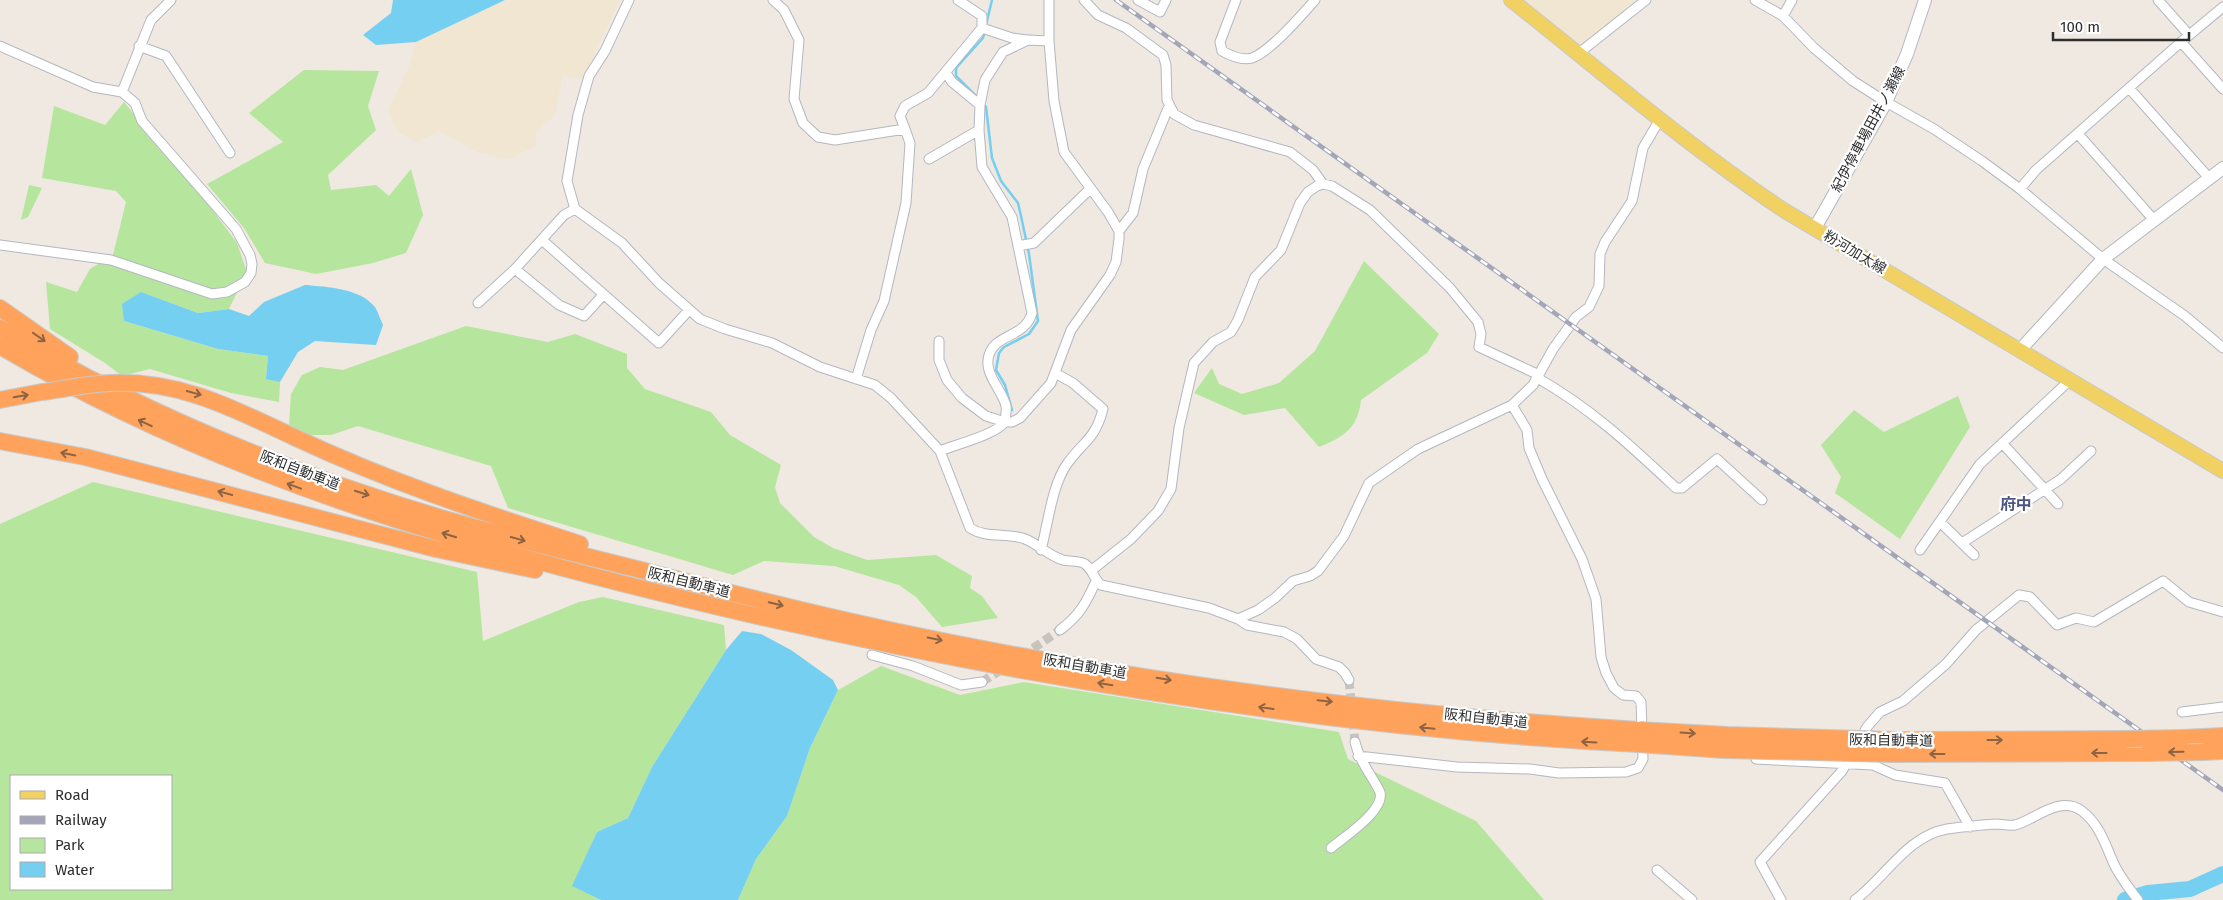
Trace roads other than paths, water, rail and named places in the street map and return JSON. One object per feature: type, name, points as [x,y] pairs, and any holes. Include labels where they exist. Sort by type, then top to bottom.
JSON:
[{"type":"highway","points":[[0,308],[47,342],[102,377],[152,404],[248,447],[274,461]]},
{"type":"highway","name":"阪和自動車道","points":[[0,328],[86,377],[147,407],[274,461],[338,485],[456,522],[729,593],[897,632],[1057,662],[1174,681],[1306,699],[1544,724],[1640,742]]},
{"type":"highway","name":"阪和自動車道","points":[[0,347],[42,371],[201,448],[328,498],[505,552],[665,595],[895,646],[1068,679],[1349,719],[1540,739],[1640,742],[1724,750],[1894,747],[2223,736]]},
{"type":"highway","points":[[0,400],[109,383],[148,384],[178,388],[230,406],[364,468],[470,508],[729,593]]},
{"type":"highway","points":[[0,441],[85,458],[436,549],[507,565],[665,595]]},
{"type":"highway","name":"阪和自動車道","points":[[1894,747],[2148,753],[2223,751]]},
{"type":"main road","name":"粉河加太線","points":[[1511,0],[1660,119],[1750,187],[1815,228],[2223,471]]},
{"type":"street","points":[[122,92],[151,20],[171,0]]},
{"type":"street","points":[[629,0],[605,51],[589,76],[578,115],[566,181],[575,209],[622,243],[659,283],[700,318],[725,329],[772,343],[820,368],[875,385],[891,398],[940,451],[970,528],[979,534],[1006,534],[1027,540],[1041,550],[1062,560],[1084,562],[1092,570],[1096,581],[1101,585],[1209,608],[1238,618],[1247,625],[1284,632],[1297,639],[1316,659],[1339,667],[1349,680]]},
{"type":"street","points":[[773,0],[784,10],[799,40],[794,99],[803,123],[818,138],[835,140],[905,129]]},
{"type":"street","points":[[856,379],[871,330],[884,301],[906,203],[910,143],[900,116],[905,106],[928,93],[982,28],[982,16],[958,0]]},
{"type":"street","points":[[1049,0],[1049,41],[1054,101],[1064,152],[1119,231]]},
{"type":"street","points":[[1084,0],[1098,15],[1126,28],[1163,56],[1166,65],[1167,100],[1174,114],[1194,125],[1290,152],[1313,170],[1322,184]]},
{"type":"street","points":[[1141,1],[1160,12],[1166,0]]},
{"type":"street","points":[[1236,0],[1220,42],[1222,51],[1235,58],[1250,59],[1262,52],[1315,0]]},
{"type":"street","points":[[1579,53],[1635,11],[1646,0]]},
{"type":"street","points":[[1755,0],[1783,16],[1814,48],[1847,75],[1886,102],[1934,129],[2020,189],[2103,259],[2185,316],[2223,348]]},
{"type":"street","points":[[1783,16],[1792,0]]},
{"type":"street","name":"紀伊停車場田井ノ瀬線","points":[[1815,228],[1886,102],[1907,54],[1925,0]]},
{"type":"street","points":[[2158,0],[2189,35]]},
{"type":"street","points":[[2020,189],[2036,170],[2223,7]]},
{"type":"street","points":[[982,28],[1012,38],[1049,41]]},
{"type":"street","points":[[940,451],[974,437],[990,434],[1000,428],[1004,422],[1006,407],[990,374],[988,356],[995,344],[1025,328],[1030,322],[1032,313],[1012,217],[982,167],[979,130],[980,105],[986,80],[1003,52],[1028,40]]},
{"type":"street","points":[[2181,42],[2223,89]]},
{"type":"street","points":[[0,46],[93,87],[122,92],[135,103],[142,121],[236,229],[250,254],[252,264],[251,273],[245,282],[226,292],[212,294],[111,260],[0,245]]},
{"type":"street","points":[[139,46],[166,56],[230,153]]},
{"type":"street","points":[[946,73],[952,82],[980,105]]},
{"type":"street","points":[[2130,88],[2210,179]]},
{"type":"street","points":[[939,341],[939,360],[947,380],[962,398],[986,416],[1004,422],[1012,422],[1020,418],[1051,383],[1071,330],[1110,275],[1116,262],[1119,231],[1133,213],[1143,169],[1169,106]]},
{"type":"street","points":[[1238,618],[1258,610],[1275,598],[1293,581],[1310,576],[1318,571],[1344,536],[1369,483],[1418,449],[1512,404],[1533,385],[1576,316],[1589,307],[1599,286],[1600,254],[1605,242],[1632,201],[1644,148],[1660,119]]},
{"type":"street","points":[[930,159],[979,130]]},
{"type":"street","points":[[2078,134],[2154,220]]},
{"type":"street","points":[[2020,350],[2103,259],[2223,168]]},
{"type":"street","points":[[1092,570],[1132,539],[1158,511],[1171,489],[1179,428],[1194,363],[1213,342],[1231,332],[1238,320],[1255,277],[1281,250],[1300,202],[1308,192],[1322,184],[1332,186],[1370,210],[1450,288],[1478,322],[1482,334],[1480,347],[1537,376],[1587,409],[1624,439],[1676,488],[1682,488],[1718,459],[1762,500]]},
{"type":"street","points":[[1018,246],[1034,243],[1090,189]]},
{"type":"street","points":[[478,303],[515,269],[564,215],[575,209]]},
{"type":"street","points":[[542,240],[659,342],[689,310]]},
{"type":"street","points":[[515,269],[558,305],[584,316],[604,295]]},
{"type":"street","points":[[1041,550],[1059,480],[1067,464],[1095,433],[1103,409],[1072,383],[1056,373]]},
{"type":"street","points":[[1920,550],[1980,464],[2070,381]]},
{"type":"street","points":[[1358,756],[1457,767],[1530,769],[1559,773],[1626,772],[1638,768],[1643,759],[1640,742],[1641,702],[1636,696],[1623,695],[1614,688],[1606,673],[1601,657],[1596,599],[1582,559],[1542,479],[1530,448],[1527,430],[1512,404]]},
{"type":"street","points":[[2002,443],[2058,504]]},
{"type":"street","points":[[1962,543],[2045,490],[2091,450]]},
{"type":"street","points":[[1940,522],[1974,555]]},
{"type":"street","points":[[1060,630],[1076,618],[1096,581]]},
{"type":"street","points":[[1781,900],[1760,862],[1846,764],[1867,726],[1880,712],[1903,701],[1946,664],[1976,630],[2019,595],[2030,597],[2057,625],[2076,618],[2094,622],[2162,581],[2189,602],[2223,612]]},
{"type":"street","points":[[872,655],[912,666],[961,685],[982,682]]},
{"type":"street","points":[[2182,712],[2223,707]]},
{"type":"street","points":[[1331,848],[1374,812],[1380,802],[1380,792],[1358,756],[1354,742]]},
{"type":"street","points":[[1640,742],[1846,764],[1873,765],[1896,775],[1945,783],[1970,827]]},
{"type":"street","points":[[1855,900],[1868,890],[1902,853],[1925,838],[1945,830],[2015,825],[2042,811],[2063,806],[2081,810],[2097,827],[2106,842],[2114,863],[2138,900]]},
{"type":"street","points":[[1658,870],[1692,900]]},
{"type":"water","points":[[393,0],[505,0],[416,42],[376,45],[363,35],[391,13]]},
{"type":"water","points":[[305,285],[352,292],[369,301],[375,307],[383,325],[376,345],[315,341],[298,352],[280,382],[266,379],[268,356],[218,349],[124,321],[122,304],[141,292],[198,313],[229,309],[249,316],[264,302]]},
{"type":"water","points":[[742,631],[761,634],[791,650],[833,680],[838,690],[810,748],[787,816],[756,859],[738,900],[601,900],[572,886],[597,832],[628,818],[652,767],[726,650]]},
{"type":"waterway","points":[[986,25],[992,0]]},
{"type":"waterway","points":[[979,99],[956,76],[956,68],[983,38],[985,31]]},
{"type":"waterway","points":[[983,103],[986,107],[992,158],[1001,181],[1018,203],[1029,254],[1038,321],[1029,334],[1004,347],[999,353],[996,370],[1005,385],[1012,410]]},
{"type":"waterway","points":[[2125,900],[2148,893],[2190,889],[2223,874]]},
{"type":"tunnel","points":[[1022,656],[1060,630]]},
{"type":"tunnel","points":[[982,682],[1005,667]]},
{"type":"tunnel","points":[[1349,680],[1355,742]]},
{"type":"railway","points":[[1116,0],[2223,790]]},
{"type":"district","name":"府中","points":[[2016,504]]}]
